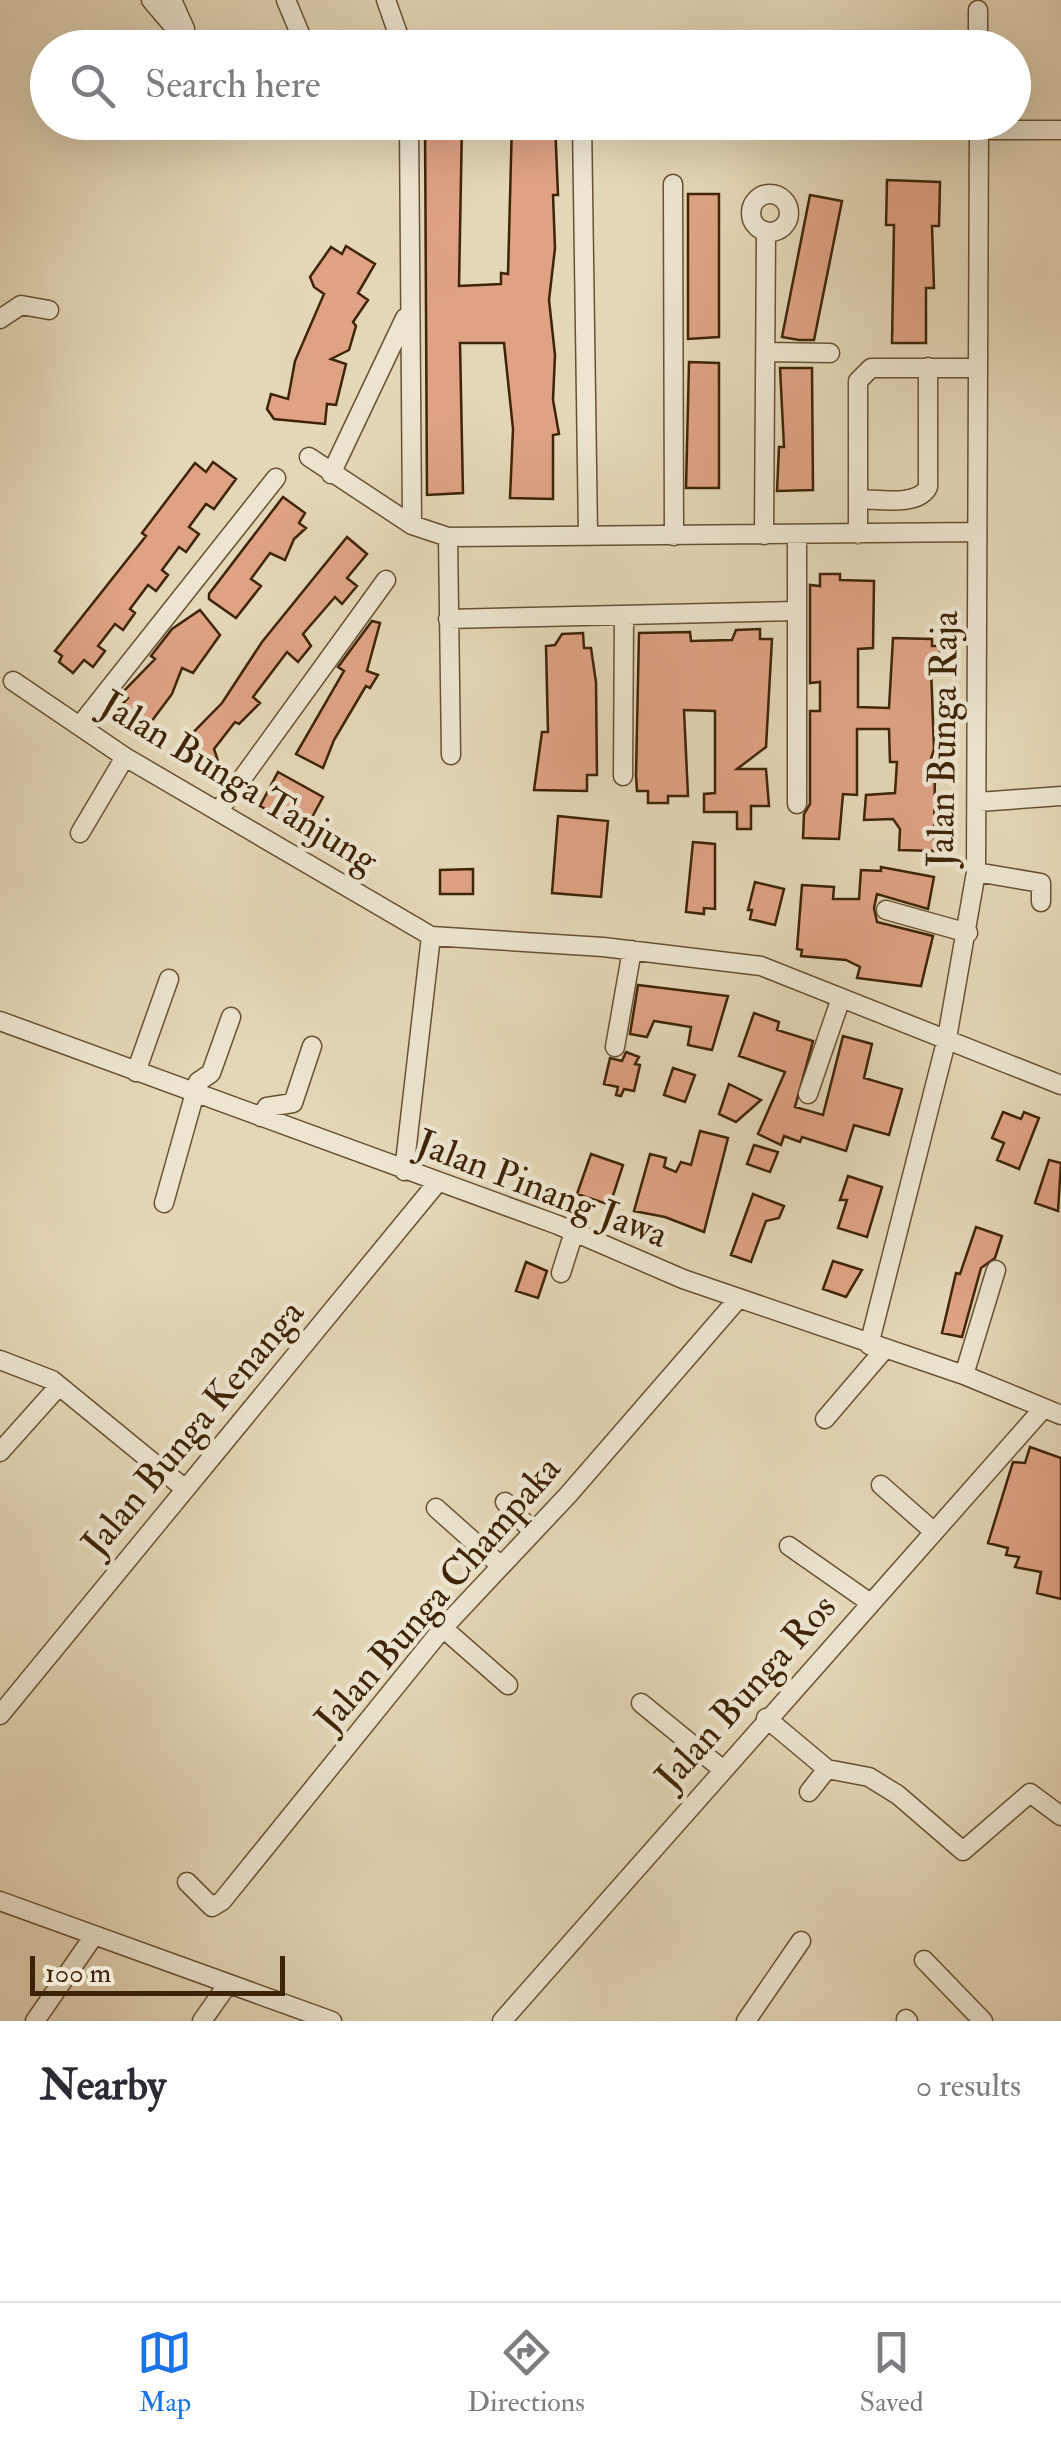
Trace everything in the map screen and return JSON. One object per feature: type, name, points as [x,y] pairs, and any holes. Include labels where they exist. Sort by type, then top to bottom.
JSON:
[{"type":"street","points":[[151,0],[177,30]]},
{"type":"street","points":[[172,0],[185,30]]},
{"type":"street","points":[[286,0],[298,30]]},
{"type":"street","points":[[386,0],[397,30]]},
{"type":"street","points":[[978,10],[978,30]]},
{"type":"street","points":[[1031,129],[1061,130]]},
{"type":"street","points":[[410,140],[407,313],[412,525]]},
{"type":"street","points":[[582,140],[588,535]]},
{"type":"street","name":"Jalan Bunga Raja","points":[[876,1348],[947,1038],[976,872],[979,140]]},
{"type":"street","points":[[673,184],[674,536]]},
{"type":"street","points":[[764,535],[766,233]]},
{"type":"street","points":[[0,319],[22,305],[50,310]]},
{"type":"street","points":[[331,474],[407,313]]},
{"type":"street","points":[[767,352],[830,352]]},
{"type":"street","points":[[858,499],[915,499],[924,495],[928,367]]},
{"type":"street","points":[[858,534],[858,381],[870,368],[975,368]]},
{"type":"street","points":[[309,456],[412,525],[448,537],[977,532]]},
{"type":"street","points":[[81,724],[276,478]]},
{"type":"street","points":[[797,534],[798,804]]},
{"type":"street","points":[[448,537],[451,754]]},
{"type":"street","points":[[220,809],[386,580]]},
{"type":"street","points":[[448,619],[797,611]]},
{"type":"street","points":[[623,776],[624,615]]},
{"type":"street","name":"Jalan Bunga Tanjung","points":[[13,681],[125,756],[432,936]]},
{"type":"street","points":[[80,833],[125,756]]},
{"type":"street","points":[[979,802],[1061,796]]},
{"type":"street","points":[[976,872],[1041,883],[1041,902]]},
{"type":"street","points":[[886,910],[968,933]]},
{"type":"street","points":[[404,1170],[432,936],[632,950],[761,966],[1061,1085]]},
{"type":"street","points":[[615,1047],[632,950]]},
{"type":"street","points":[[136,1072],[169,979]]},
{"type":"street","points":[[808,1094],[841,998]]},
{"type":"street","points":[[164,1203],[198,1082],[211,1073],[231,1017]]},
{"type":"street","name":"Jalan Pinang Jawa","points":[[0,1021],[574,1232],[738,1299],[964,1375],[1056,1412]]},
{"type":"street","points":[[261,1117],[274,1104],[293,1103],[312,1046]]},
{"type":"street","name":"Jalan Bunga Kenanga","points":[[0,1716],[437,1183]]},
{"type":"street","points":[[561,1273],[574,1232]]},
{"type":"street","points":[[964,1375],[996,1270]]},
{"type":"street","name":"Jalan Bunga Champaka","points":[[187,1882],[212,1906],[222,1901],[443,1628],[738,1299]]},
{"type":"street","points":[[825,1419],[876,1348]]},
{"type":"street","points":[[0,1360],[28,1368],[59,1386],[184,1488]]},
{"type":"street","points":[[0,1452],[59,1386]]},
{"type":"street","name":"Jalan Bunga Ros","points":[[502,2021],[932,1530],[1056,1412]]},
{"type":"street","points":[[881,1485],[932,1530]]},
{"type":"street","points":[[505,1502],[533,1532]]},
{"type":"street","points":[[436,1508],[501,1566]]},
{"type":"street","points":[[789,1546],[869,1602]]},
{"type":"street","points":[[443,1628],[508,1686]]},
{"type":"street","points":[[642,1703],[722,1769]]},
{"type":"street","points":[[766,1718],[827,1769],[868,1777],[898,1796],[963,1851],[1030,1792],[1061,1816]]},
{"type":"street","points":[[809,1792],[827,1769]]},
{"type":"street","points":[[0,1900],[228,1984],[299,2017],[332,2021]]},
{"type":"street","points":[[36,2021],[92,1937]]},
{"type":"street","points":[[746,2021],[800,1941]]},
{"type":"street","points":[[924,1960],[983,2021]]},
{"type":"street","points":[[202,2021],[228,1984]]},
{"type":"building","points":[[425,140],[462,140],[459,286],[501,284],[501,273],[508,274],[512,140],[556,140],[558,195],[553,195],[555,248],[549,300],[555,355],[553,400],[559,434],[553,435],[553,499],[510,498],[513,429],[504,343],[460,343],[463,493],[427,495]]},
{"type":"building","points":[[887,180],[940,182],[939,226],[932,226],[934,288],[926,288],[926,343],[892,343],[894,225],[886,225]]},
{"type":"building","points":[[688,194],[719,194],[719,337],[688,339]]},
{"type":"building","points":[[810,195],[842,201],[814,340],[799,340],[782,337]]},
{"type":"building","points":[[346,246],[375,264],[358,293],[368,300],[353,322],[356,326],[349,350],[331,359],[346,364],[336,405],[327,404],[325,424],[274,419],[267,409],[271,394],[288,399],[295,361],[324,294],[314,287],[310,277],[331,247],[342,254]]},
{"type":"building","points":[[689,362],[719,363],[719,488],[686,488]]},
{"type":"building","points":[[780,368],[812,368],[813,490],[777,491],[779,447],[784,447]]},
{"type":"building","points":[[213,462],[236,479],[214,509],[206,504],[189,527],[199,534],[186,552],[179,547],[162,570],[168,575],[156,591],[148,585],[130,609],[135,613],[123,630],[115,624],[98,646],[105,651],[93,667],[84,660],[73,673],[59,662],[62,656],[55,651],[146,536],[142,533],[195,463],[206,472]]},
{"type":"building","points":[[283,497],[305,513],[299,523],[306,528],[294,539],[285,560],[270,553],[251,579],[261,586],[236,618],[209,599],[209,594]]},
{"type":"building","points":[[347,537],[367,554],[347,578],[357,586],[342,604],[335,597],[303,634],[311,646],[298,662],[287,652],[253,697],[260,703],[239,724],[235,722],[214,749],[223,776],[206,761],[197,771],[174,752],[222,703],[262,642]]},
{"type":"building","points":[[820,574],[840,574],[840,580],[874,581],[873,648],[858,649],[858,707],[889,708],[893,638],[932,639],[932,646],[940,646],[939,670],[931,669],[934,749],[929,765],[935,765],[934,851],[899,850],[900,829],[893,819],[864,820],[866,795],[895,793],[897,762],[890,762],[889,729],[857,729],[857,795],[843,794],[839,839],[803,838],[804,814],[810,804],[810,711],[820,711],[820,682],[810,683],[810,585],[820,586]]},
{"type":"building","points":[[200,610],[220,635],[193,673],[182,668],[172,694],[148,726],[138,716],[132,722],[118,709],[128,698],[122,693],[155,659],[151,656],[172,629]]},
{"type":"building","points":[[372,621],[380,623],[367,671],[378,675],[370,688],[366,686],[334,740],[323,768],[296,754],[344,671],[338,667]]},
{"type":"building","points":[[760,629],[760,639],[772,639],[766,747],[737,769],[766,769],[769,806],[751,806],[751,829],[737,829],[737,812],[704,812],[704,794],[715,793],[715,711],[684,710],[688,796],[668,796],[668,803],[648,803],[648,791],[637,791],[636,775],[639,633],[690,632],[691,641],[732,640],[736,630]]},
{"type":"building","points":[[583,633],[584,648],[591,648],[596,682],[597,775],[587,775],[587,791],[534,790],[542,732],[548,732],[546,646],[555,645],[562,634]]},
{"type":"building","points":[[278,772],[323,797],[305,830],[260,806]]},
{"type":"building","points":[[558,816],[608,821],[601,897],[552,893]]},
{"type":"building","points":[[693,842],[715,844],[715,909],[704,908],[704,914],[686,912]]},
{"type":"building","points":[[881,867],[934,877],[928,909],[877,894],[874,908],[877,922],[933,936],[921,986],[857,978],[860,967],[846,960],[801,956],[802,950],[797,949],[802,885],[834,887],[833,899],[859,899],[861,870],[881,871]]},
{"type":"building","points":[[473,869],[473,894],[440,894],[440,870]]},
{"type":"building","points":[[755,882],[784,889],[775,925],[750,919],[752,910],[748,910]]},
{"type":"building","points":[[638,985],[728,996],[712,1050],[688,1045],[691,1027],[654,1021],[647,1037],[630,1034]]},
{"type":"building","points":[[754,1013],[779,1022],[777,1030],[813,1041],[795,1107],[823,1115],[843,1036],[872,1044],[864,1078],[902,1089],[889,1135],[854,1125],[846,1151],[802,1137],[800,1142],[784,1136],[781,1145],[758,1134],[785,1072],[739,1056]]},
{"type":"building","points":[[626,1052],[639,1057],[635,1064],[640,1065],[634,1091],[624,1089],[621,1096],[616,1095],[618,1087],[604,1084],[610,1058],[622,1061]]},
{"type":"building","points":[[673,1068],[695,1075],[685,1102],[664,1095]]},
{"type":"building","points":[[729,1084],[761,1100],[736,1122],[719,1114]]},
{"type":"building","points":[[1003,1112],[1021,1119],[1024,1112],[1039,1118],[1019,1169],[997,1160],[1004,1143],[992,1138]]},
{"type":"building","points":[[700,1131],[728,1138],[704,1232],[665,1217],[634,1211],[650,1154],[666,1158],[664,1167],[676,1172],[681,1162],[691,1165]]},
{"type":"building","points":[[754,1145],[778,1152],[770,1172],[747,1164]]},
{"type":"building","points":[[591,1154],[623,1165],[610,1205],[577,1194]]},
{"type":"building","points":[[1049,1160],[1061,1163],[1058,1211],[1035,1203]]},
{"type":"building","points":[[848,1176],[882,1187],[867,1237],[838,1228],[847,1200],[840,1200]]},
{"type":"building","points":[[753,1194],[784,1206],[779,1218],[766,1221],[751,1262],[731,1255]]},
{"type":"building","points":[[976,1227],[1002,1236],[995,1258],[981,1268],[962,1337],[942,1333],[956,1273],[960,1274]]},
{"type":"building","points":[[833,1261],[862,1270],[846,1297],[823,1289]]},
{"type":"building","points":[[526,1262],[547,1271],[538,1298],[516,1291]]},
{"type":"building","points":[[1030,1447],[1061,1458],[1061,1599],[1037,1593],[1041,1572],[1015,1567],[1019,1557],[1006,1555],[1008,1548],[988,1543],[1013,1462],[1025,1463]]}]
